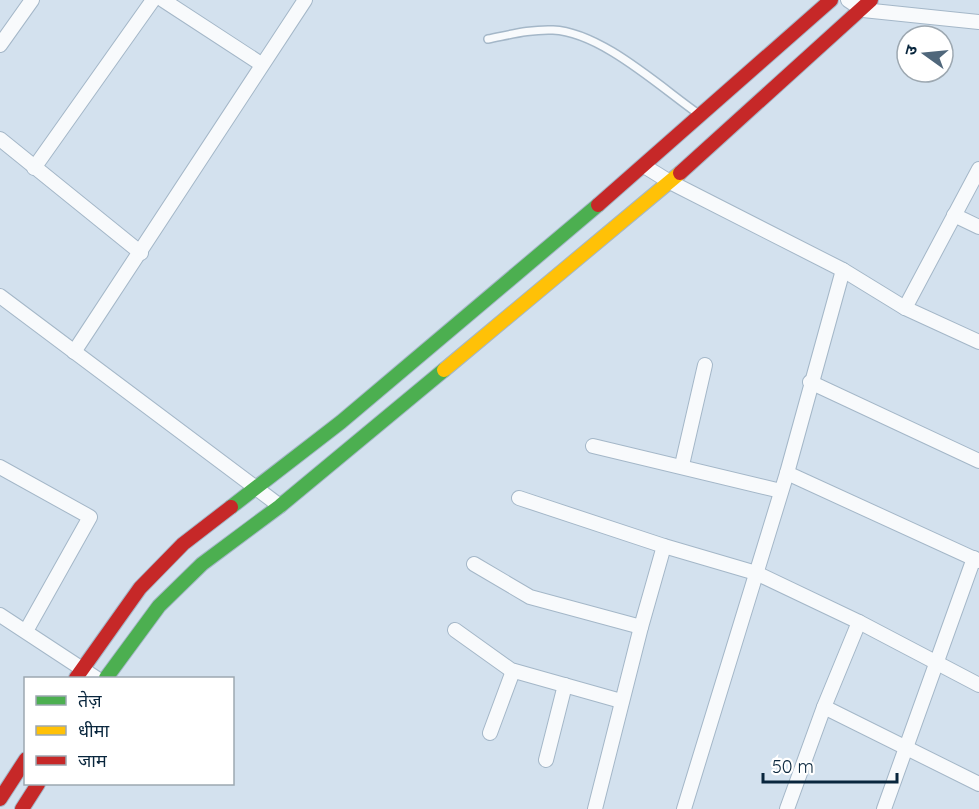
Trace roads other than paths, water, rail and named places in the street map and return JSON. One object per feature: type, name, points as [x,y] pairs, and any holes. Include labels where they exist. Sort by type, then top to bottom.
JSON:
[{"type":"street","points":[[0,45],[32,0]]},
{"type":"street","points":[[34,168],[153,0]]},
{"type":"street","points":[[163,0],[261,64]]},
{"type":"street","points":[[74,352],[141,254],[261,64],[305,0]]},
{"type":"street","points":[[0,615],[26,631],[79,674],[140,588],[183,544],[341,422],[644,166],[831,0]]},
{"type":"street","points":[[848,0],[979,22]]},
{"type":"street","points":[[107,677],[159,606],[202,564],[280,506],[670,182],[867,5]]},
{"type":"street","points":[[0,139],[141,254]]},
{"type":"street","points":[[644,166],[670,182],[843,270],[905,308],[979,342]]},
{"type":"street","points":[[905,308],[979,169]]},
{"type":"street","points":[[954,215],[979,227]]},
{"type":"street","points":[[684,809],[787,473],[810,382],[843,270]]},
{"type":"street","points":[[0,296],[280,506]]},
{"type":"street","points":[[682,465],[705,365]]},
{"type":"street","points":[[810,382],[979,461]]},
{"type":"street","points":[[593,446],[682,465],[781,491]]},
{"type":"street","points":[[0,468],[90,517],[26,631]]},
{"type":"street","points":[[787,473],[977,560],[936,662],[884,809]]},
{"type":"street","points":[[519,498],[664,546],[756,573],[859,622],[979,685]]},
{"type":"street","points":[[595,809],[640,627],[664,546]]},
{"type":"street","points":[[474,564],[530,597],[640,627]]},
{"type":"street","points":[[787,809],[824,707],[859,622]]},
{"type":"street","points":[[455,630],[513,671],[621,701]]},
{"type":"street","points":[[490,733],[513,671]]},
{"type":"street","points":[[546,760],[565,685]]},
{"type":"street","points":[[824,707],[979,784]]},
{"type":"street","points":[[24,762],[3,795],[24,805],[37,785]]},
{"type":"lane","points":[[488,39],[531,31],[554,30],[597,41],[700,115]]}]
